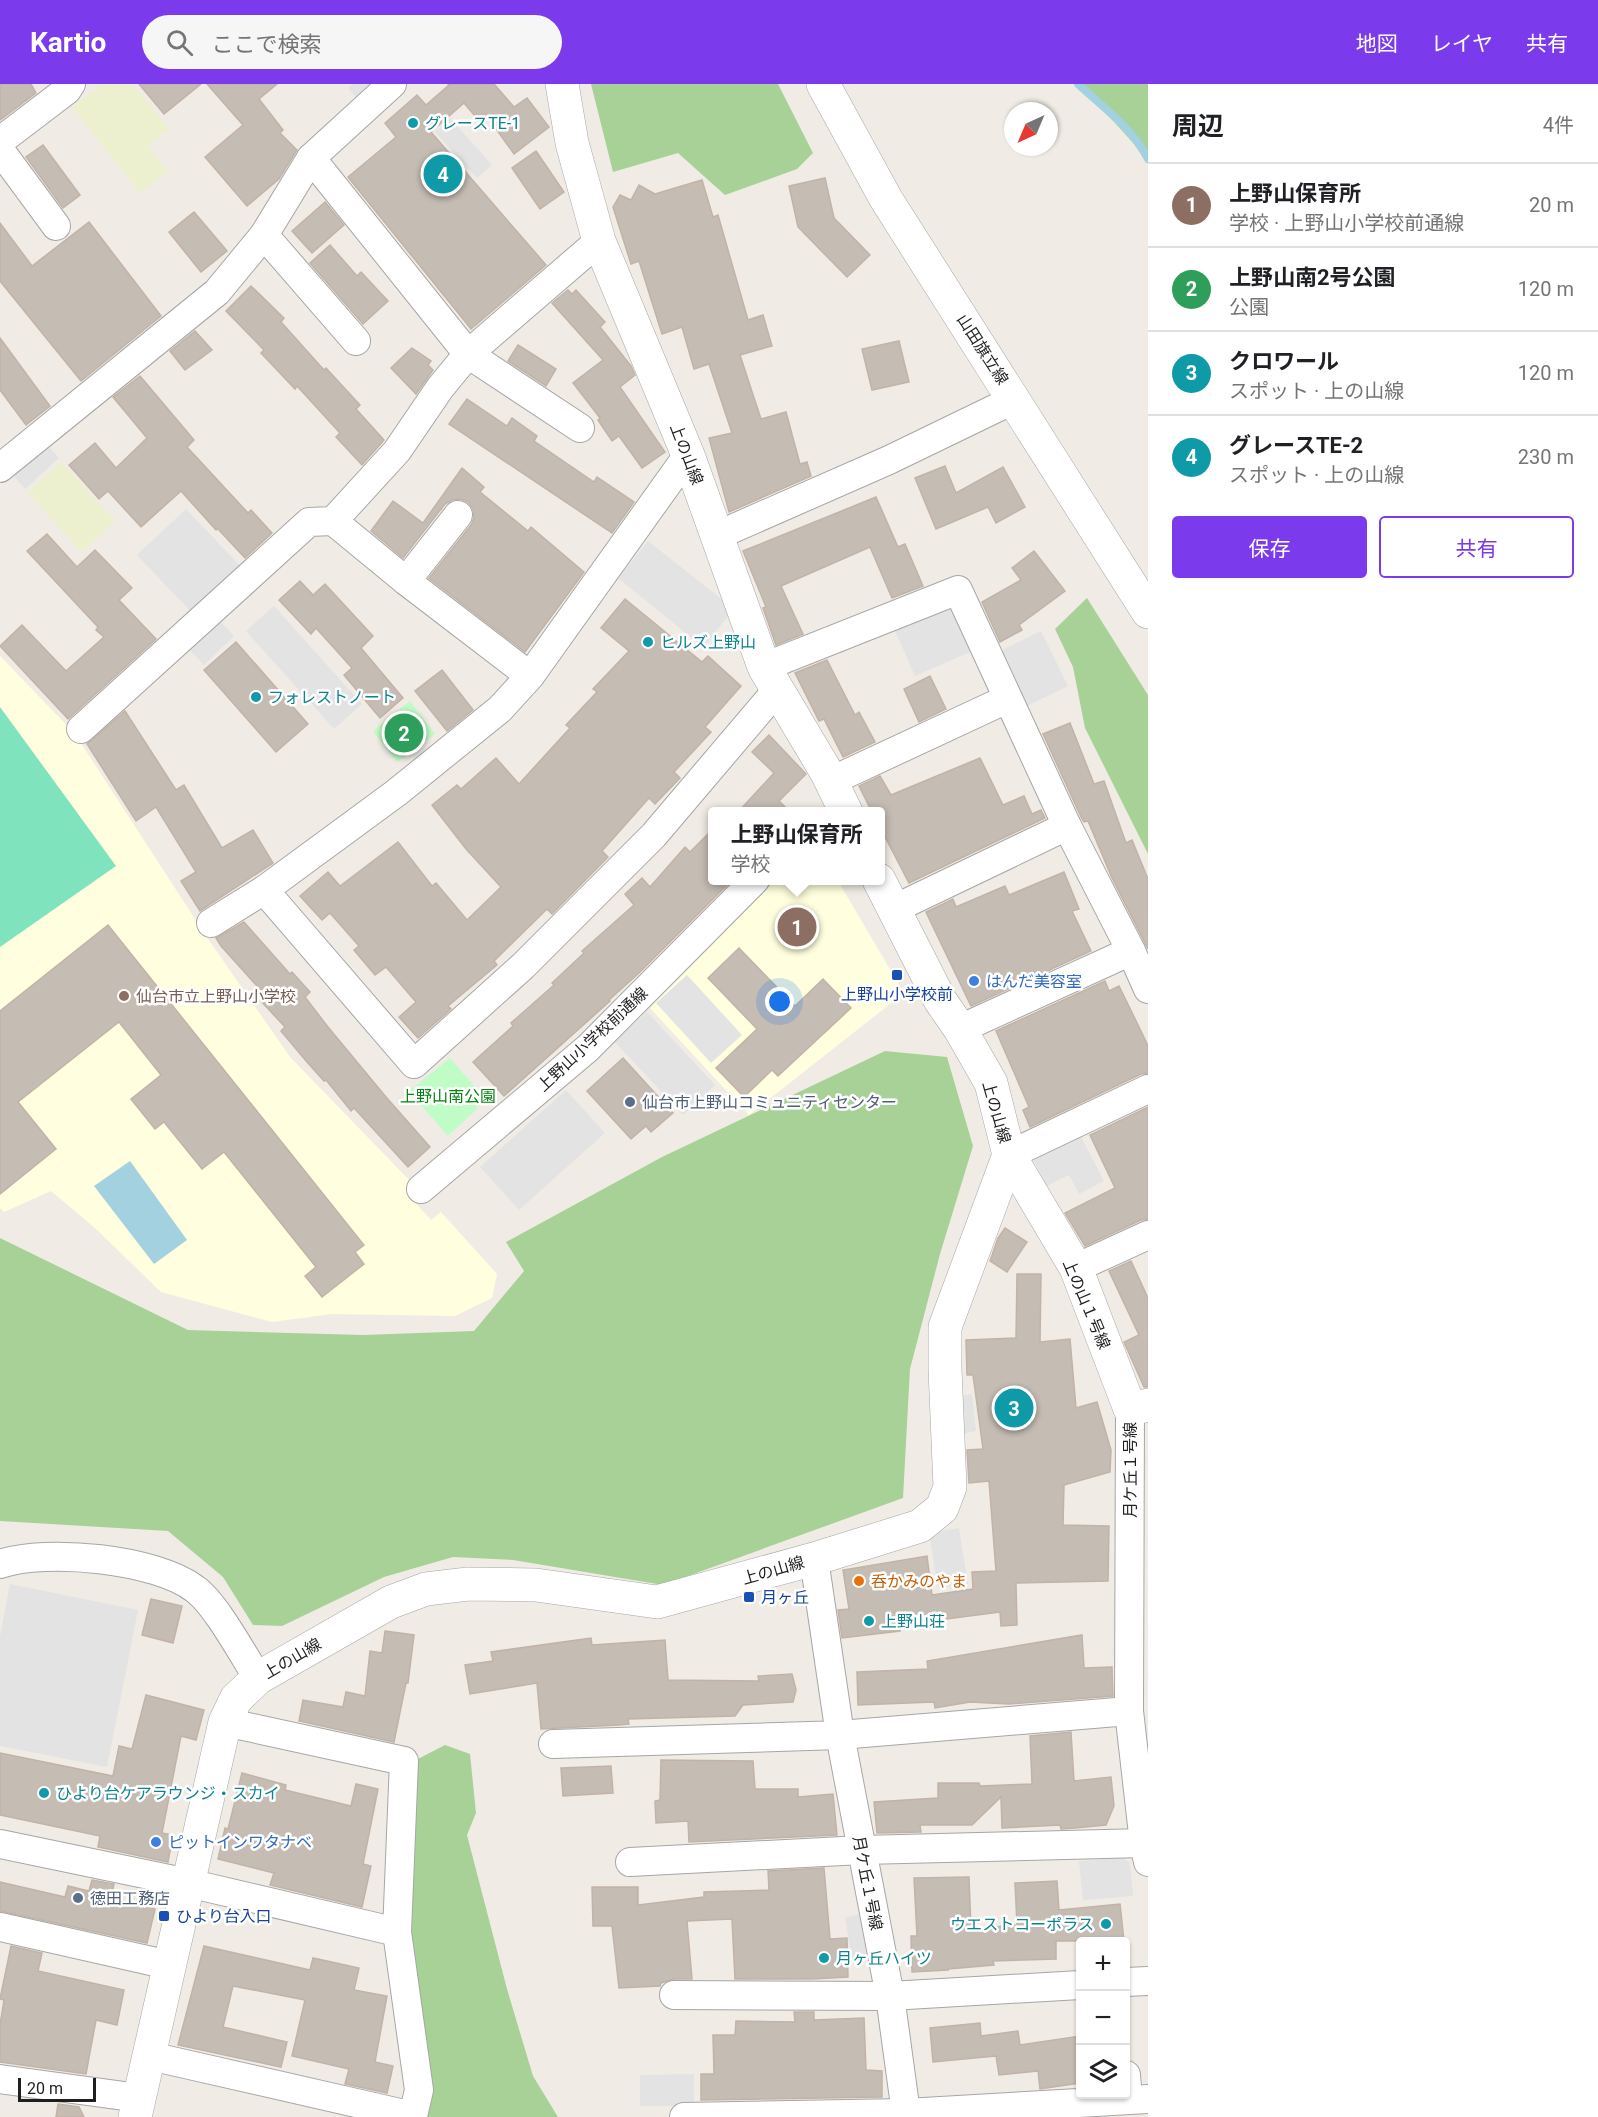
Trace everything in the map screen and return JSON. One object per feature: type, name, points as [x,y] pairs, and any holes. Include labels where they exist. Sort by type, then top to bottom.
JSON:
[{"type":"street","points":[[0,468],[217,292],[264,235],[311,158],[392,84]]},
{"type":"street","name":"上の山線","points":[[562,84],[572,143],[599,241],[688,455],[770,679],[835,800]]},
{"type":"street","name":"山田旗立線","points":[[823,84],[886,199],[1148,612]]},
{"type":"street","points":[[0,141],[66,86]]},
{"type":"street","points":[[0,150],[56,225]]},
{"type":"street","points":[[311,158],[468,354],[580,428]]},
{"type":"street","points":[[264,235],[356,341]]},
{"type":"street","points":[[333,521],[397,451],[440,388],[468,354],[599,241]]},
{"type":"street","points":[[716,536],[889,460],[1015,399]]},
{"type":"street","points":[[212,923],[264,890],[396,793],[500,709],[530,676],[688,455]]},
{"type":"street","points":[[406,581],[458,515]]},
{"type":"street","points":[[81,729],[309,522],[333,521],[406,581],[530,676]]},
{"type":"street","points":[[264,890],[414,1064],[523,966],[654,834],[770,679],[958,590],[1067,826],[1148,988]]},
{"type":"street","points":[[835,800],[1007,699]]},
{"type":"street","points":[[894,909],[1067,826]]},
{"type":"street","name":"上野山小学校前通線","points":[[421,1189],[588,1048],[750,885]]},
{"type":"street","name":"上の山線","points":[[0,1564],[47,1556],[128,1563],[165,1573],[195,1589],[212,1606],[258,1678],[391,1602],[426,1589],[468,1584],[536,1585],[657,1602],[814,1559],[920,1526],[942,1508],[950,1486],[945,1327],[1009,1155],[991,1083],[960,1029],[940,1000],[882,885]]},
{"type":"street","points":[[960,1029],[1131,951]]},
{"type":"street","points":[[1009,1155],[1148,1089]]},
{"type":"street","name":"上の山１号線","points":[[1009,1155],[1076,1268],[1139,1407]]},
{"type":"street","points":[[1076,1268],[1148,1235]]},
{"type":"street","name":"月ケ丘１号線","points":[[1139,1407],[1129,1711],[1146,1852]]},
{"type":"street","name":"月ケ丘１号線","points":[[814,1559],[840,1735],[890,1996],[907,2115]]},
{"type":"street","points":[[0,2079],[137,2108],[225,1722],[236,1699],[258,1678]]},
{"type":"street","points":[[553,1744],[840,1735],[1129,1711]]},
{"type":"street","points":[[150,2056],[413,2116],[419,2090],[397,1932],[404,1761],[225,1722]]},
{"type":"street","points":[[0,1844],[188,1882],[397,1932]]},
{"type":"street","points":[[630,1862],[862,1850],[1146,1852]]},
{"type":"street","points":[[0,1927],[169,1965]]},
{"type":"street","points":[[1130,1982],[1148,1981]]},
{"type":"street","points":[[674,1995],[890,1996],[1076,1985]]},
{"type":"street","points":[[684,2117],[907,2115],[1134,2091]]},
{"type":"shaded area","points":[[101,84],[133,84],[169,129],[148,146],[168,172],[140,193],[72,107]]},
{"type":"shaded area","points":[[353,84],[377,84],[358,100],[348,88]]},
{"type":"shaded area","points":[[450,118],[492,165],[477,178],[435,132]]},
{"type":"shaded area","points":[[44,442],[59,458],[25,489],[11,473]]},
{"type":"shaded area","points":[[61,462],[115,521],[82,552],[27,493]]},
{"type":"shaded area","points":[[186,509],[244,570],[195,616],[137,555]]},
{"type":"shaded area","points":[[648,541],[734,609],[703,647],[618,578]]},
{"type":"shaded area","points":[[942,602],[958,607],[977,649],[915,676],[892,624]]},
{"type":"shaded area","points":[[274,606],[362,704],[334,729],[246,631]]},
{"type":"shaded area","points":[[218,619],[234,636],[204,665],[188,648]]},
{"type":"shaded area","points":[[1041,631],[1068,686],[1025,707],[998,652]]},
{"type":"shaded area","name":"仙台市立上野山小学校","points":[[0,656],[75,734],[206,936],[290,1057],[412,1183],[410,1197],[431,1220],[441,1212],[497,1274],[492,1298],[455,1316],[332,1314],[272,1322],[161,1292],[95,1228],[51,1191],[4,1212],[0,1208]]},
{"type":"shaded area","points":[[771,885],[840,885],[904,993],[749,1115],[650,1008]]},
{"type":"shaded area","points":[[687,975],[742,1035],[711,1063],[656,1003]]},
{"type":"shaded area","points":[[647,1012],[715,1085],[683,1115],[615,1042]]},
{"type":"shaded area","points":[[566,1090],[605,1133],[519,1210],[480,1167]]},
{"type":"shaded area","points":[[1078,1131],[1104,1181],[1079,1194],[1069,1175],[1047,1186],[1031,1156]]},
{"type":"shaded area","points":[[972,1394],[976,1431],[960,1434],[956,1396]]},
{"type":"shaded area","points":[[959,1528],[968,1584],[938,1588],[929,1533]]},
{"type":"shaded area","points":[[10,1584],[138,1610],[107,1767],[0,1746],[0,1636]]},
{"type":"shaded area","points":[[1123,1858],[1130,1863],[1133,1896],[1083,1900],[1079,1861]]},
{"type":"shaded area","points":[[862,1914],[870,1959],[852,1962],[845,1917]]},
{"type":"shaded area","points":[[694,2074],[694,2106],[640,2106],[640,2075]]},
{"type":"green space","points":[[591,84],[778,84],[813,153],[797,169],[725,195],[678,153],[613,172]]},
{"type":"green space","points":[[1080,84],[1148,84],[1148,161],[1143,154]]},
{"type":"green space","points":[[1087,598],[1148,695],[1148,854],[1085,728],[1073,667],[1055,629]]},
{"type":"green space","points":[[410,701],[435,734],[397,762],[373,731]]},
{"type":"green space","points":[[0,707],[116,866],[0,947]]},
{"type":"green space","points":[[885,1051],[947,1057],[973,1146],[940,1254],[910,1369],[903,1498],[663,1585],[513,1560],[453,1557],[384,1577],[282,1626],[253,1625],[223,1577],[168,1531],[0,1521],[0,1238],[188,1330],[363,1335],[474,1331],[524,1271],[506,1242],[662,1157]]},
{"type":"green space","name":"上野山南公園","points":[[450,1058],[486,1100],[448,1136],[409,1091]]},
{"type":"green space","points":[[445,1745],[470,1754],[476,1813],[467,1835],[507,1989],[533,2076],[558,2117],[424,2117],[412,1935],[414,1761]]},
{"type":"water","points":[[130,1161],[187,1240],[154,1264],[94,1186]]},
{"type":"building","points":[[0,84],[31,84],[36,93],[0,120]]},
{"type":"building","points":[[139,84],[201,84],[164,114]]},
{"type":"building","points":[[207,84],[277,84],[259,99],[283,130],[280,133],[297,150],[279,179],[247,206],[205,157],[243,125]]},
{"type":"building","points":[[448,84],[494,84],[514,107],[527,98],[549,127],[514,154],[487,116],[480,122],[464,103],[431,132],[546,265],[471,329],[348,177],[396,137],[385,123],[417,95],[426,105]]},
{"type":"building","points":[[43,145],[80,195],[63,208],[26,157]]},
{"type":"building","points":[[536,151],[564,192],[540,209],[512,168]]},
{"type":"building","points":[[825,178],[834,218],[870,255],[847,277],[798,227],[789,186]]},
{"type":"building","points":[[702,180],[713,217],[718,215],[748,320],[763,315],[772,346],[740,355],[761,419],[786,412],[800,464],[807,462],[811,476],[729,512],[709,438],[732,433],[709,364],[694,369],[682,327],[662,334],[639,261],[631,264],[613,207],[620,195],[631,200],[639,185],[655,194]]},
{"type":"building","points":[[325,202],[344,225],[312,253],[292,231]]},
{"type":"building","points":[[194,212],[227,251],[201,272],[169,232]]},
{"type":"building","points":[[89,222],[161,316],[81,381],[0,281],[0,223],[32,266]]},
{"type":"building","points":[[330,245],[357,276],[361,272],[388,301],[363,324],[310,263]]},
{"type":"building","points":[[251,286],[284,318],[281,322],[324,370],[326,368],[360,405],[356,409],[384,440],[362,465],[336,437],[340,433],[297,386],[295,389],[261,353],[264,350],[226,311]]},
{"type":"building","points":[[568,290],[572,294],[576,290],[605,322],[600,327],[631,366],[635,375],[620,387],[665,452],[642,468],[619,436],[612,441],[598,420],[600,418],[573,383],[603,360],[552,303]]},
{"type":"building","points":[[195,331],[212,350],[185,370],[170,351]]},
{"type":"building","points":[[0,338],[50,406],[26,425],[0,390]]},
{"type":"building","points":[[899,341],[909,382],[872,390],[862,349]]},
{"type":"building","points":[[518,345],[556,369],[546,386],[508,361]]},
{"type":"building","points":[[412,348],[431,361],[428,365],[433,370],[416,394],[391,368]]},
{"type":"building","points":[[140,376],[194,440],[187,447],[248,513],[251,510],[272,533],[245,558],[181,491],[141,527],[108,491],[99,499],[69,465],[95,443],[116,468],[147,438],[113,397]]},
{"type":"building","points":[[467,399],[507,426],[512,418],[537,436],[534,441],[594,482],[597,477],[634,502],[612,533],[449,424]]},
{"type":"building","points":[[945,466],[956,493],[1003,467],[1025,507],[996,523],[988,507],[936,529],[915,478]]},
{"type":"building","points":[[462,468],[484,487],[480,492],[528,531],[531,527],[584,572],[525,652],[429,578],[471,525],[474,518],[473,509],[468,502],[461,499],[445,504],[403,558],[371,531],[393,501],[423,523]]},
{"type":"building","points":[[876,497],[898,547],[905,544],[923,586],[892,598],[870,547],[781,586],[803,634],[776,645],[763,608],[766,607],[743,551]]},
{"type":"building","points":[[47,534],[77,567],[95,550],[132,588],[119,600],[156,639],[68,719],[0,646],[22,625],[66,671],[104,637],[96,630],[98,627],[27,551]]},
{"type":"building","points":[[1034,551],[1065,591],[1019,625],[1022,630],[1000,642],[982,602],[1021,580],[1012,568]]},
{"type":"building","points":[[300,581],[313,595],[325,584],[373,636],[361,648],[403,698],[380,718],[344,675],[352,668],[316,628],[311,634],[279,600]]},
{"type":"building","points":[[625,599],[702,662],[708,656],[741,686],[705,727],[711,732],[674,772],[680,778],[655,804],[649,798],[602,851],[608,857],[552,914],[547,909],[494,961],[497,965],[448,1006],[451,1009],[418,1038],[399,1017],[416,1002],[386,967],[375,975],[354,950],[359,946],[330,913],[322,920],[300,896],[328,872],[340,886],[398,842],[432,886],[436,883],[467,920],[501,887],[466,849],[432,805],[457,785],[461,789],[496,758],[519,784],[570,728],[566,725],[597,692],[593,689],[629,651],[601,628]]},
{"type":"building","name":"フォレストノート","points":[[236,642],[308,724],[276,752],[204,670]]},
{"type":"building","points":[[827,660],[855,715],[859,712],[875,742],[843,757],[824,719],[819,721],[795,673]]},
{"type":"building","points":[[442,670],[473,710],[447,731],[415,691]]},
{"type":"building","points":[[930,676],[946,709],[919,722],[904,689]]},
{"type":"building","points":[[125,711],[176,790],[184,785],[222,848],[253,830],[273,863],[200,911],[181,881],[196,872],[156,807],[136,821],[87,744]]},
{"type":"building","points":[[1070,723],[1094,784],[1104,781],[1126,843],[1132,840],[1148,879],[1148,949],[1112,878],[1088,821],[1084,822],[1082,819],[1043,734]]},
{"type":"building","points":[[769,735],[806,774],[779,801],[785,807],[743,807],[774,773],[752,752]]},
{"type":"building","points":[[980,758],[1003,805],[1024,796],[1032,814],[1041,810],[1045,818],[909,883],[885,837],[885,807],[870,807],[859,786],[880,776],[891,795]]},
{"type":"building","points":[[708,834],[708,885],[727,885],[610,1001],[504,1096],[473,1062],[513,1026],[511,1023],[554,985],[552,983],[584,953],[582,951],[634,905],[625,894],[642,878],[650,887],[685,847],[690,852]]},
{"type":"building","points":[[1064,872],[1079,909],[1072,911],[1091,951],[971,1006],[926,912],[953,899],[956,907],[1005,886],[1009,895]]},
{"type":"building","points":[[244,922],[290,974],[292,972],[310,992],[305,997],[328,1027],[430,1147],[408,1167],[354,1108],[351,1111],[326,1080],[324,1081],[307,1062],[281,1031],[285,1027],[260,1000],[265,995],[221,946],[216,938]]},
{"type":"building","points":[[108,925],[364,1245],[355,1252],[364,1264],[322,1297],[305,1276],[316,1267],[224,1152],[202,1169],[164,1122],[155,1129],[131,1099],[161,1075],[119,1022],[18,1102],[56,1149],[0,1194],[0,1011]]},
{"type":"building","points":[[739,948],[795,1006],[823,979],[851,1008],[778,1076],[772,1070],[744,1097],[716,1068],[757,1029],[708,978]]},
{"type":"building","points":[[1105,981],[1109,991],[1119,986],[1141,1031],[1148,1046],[1148,1073],[1141,1074],[1030,1127],[1023,1110],[1029,1107],[996,1031]]},
{"type":"building","name":"仙台市上野山コミュニティセンター","points":[[623,1058],[673,1113],[651,1132],[646,1126],[631,1139],[587,1091]]},
{"type":"building","points":[[1148,1107],[1148,1219],[1141,1220],[1085,1246],[1065,1213],[1115,1188],[1090,1135]]},
{"type":"building","points":[[1005,1228],[1027,1242],[1007,1272],[990,1261],[998,1238]]},
{"type":"building","points":[[1131,1261],[1148,1298],[1148,1387],[1144,1387],[1124,1342],[1139,1335],[1109,1271]]},
{"type":"building","points":[[1017,1274],[1041,1274],[1040,1342],[1070,1339],[1076,1408],[1097,1402],[1111,1450],[1110,1472],[1064,1485],[1063,1525],[1109,1526],[1108,1581],[1016,1583],[1017,1625],[1001,1626],[1000,1612],[900,1625],[900,1631],[842,1638],[838,1610],[849,1609],[843,1570],[927,1556],[932,1595],[973,1589],[972,1572],[996,1571],[989,1481],[969,1483],[967,1450],[983,1449],[973,1375],[967,1375],[966,1340],[1016,1338]]},
{"type":"building","points":[[151,1599],[182,1606],[173,1643],[142,1635]]},
{"type":"building","points":[[385,1631],[414,1635],[408,1683],[406,1683],[394,1742],[299,1721],[303,1700],[343,1707],[346,1692],[365,1696],[370,1651],[382,1653]]},
{"type":"building","points":[[1082,1635],[1084,1668],[1112,1667],[1113,1696],[1009,1704],[970,1702],[935,1708],[934,1702],[858,1705],[857,1672],[928,1669],[927,1661]]},
{"type":"building","points":[[591,1638],[592,1645],[665,1640],[668,1680],[759,1681],[758,1676],[792,1674],[796,1690],[793,1702],[743,1705],[735,1716],[628,1719],[629,1724],[541,1729],[537,1683],[470,1694],[465,1665],[493,1661],[491,1652]]},
{"type":"building","points":[[146,1695],[204,1710],[196,1740],[181,1736],[162,1833],[173,1835],[168,1862],[98,1847],[100,1836],[0,1815],[0,1753],[113,1776],[119,1746],[132,1749]]},
{"type":"building","points":[[1071,1732],[1074,1781],[1111,1777],[1114,1806],[1106,1825],[1061,1829],[1060,1825],[1002,1828],[1001,1797],[972,1825],[920,1825],[921,1832],[877,1833],[874,1802],[938,1798],[938,1783],[979,1783],[980,1786],[1032,1784],[1030,1736]]},
{"type":"building","points":[[661,1760],[753,1761],[755,1789],[798,1789],[798,1797],[833,1794],[837,1835],[689,1842],[688,1821],[656,1823],[655,1801],[660,1800]]},
{"type":"building","points":[[611,1766],[613,1793],[563,1796],[561,1768]]},
{"type":"building","points":[[242,1773],[286,1785],[285,1790],[351,1806],[356,1784],[378,1789],[363,1864],[371,1866],[362,1907],[270,1885],[274,1873],[218,1859]]},
{"type":"building","points":[[824,1868],[830,1939],[847,1938],[848,1977],[735,1979],[732,1919],[687,1921],[692,1979],[674,1979],[661,1983],[660,1986],[619,1988],[612,1926],[593,1926],[592,1887],[638,1887],[638,1905],[704,1897],[704,1892],[769,1890],[768,1871]]},
{"type":"building","points":[[969,1877],[971,1929],[1017,1925],[1015,1883],[1057,1881],[1059,1910],[1120,1904],[1124,1937],[1076,1937],[1076,1941],[1056,1941],[1056,1959],[993,1961],[994,1965],[912,1972],[911,1936],[917,1936],[914,1878]]},
{"type":"building","points":[[92,1880],[114,1884],[111,1898],[155,1909],[147,1943],[0,1911],[0,1882],[65,1897],[68,1886],[89,1891]]},
{"type":"building","points":[[11,1946],[42,1953],[38,1971],[124,1990],[117,2025],[96,2020],[86,2074],[0,2062],[0,2025],[4,2000],[0,1999]]},
{"type":"building","points":[[204,1946],[310,1970],[313,1958],[359,1968],[354,1990],[387,1996],[375,2062],[393,2066],[387,2093],[345,2084],[349,2069],[292,2056],[305,2000],[233,1986],[223,2027],[287,2042],[281,2067],[178,2045]]},
{"type":"building","points":[[794,2012],[814,2012],[814,2020],[864,2018],[866,2070],[882,2071],[882,2097],[701,2100],[701,2074],[714,2074],[713,2035],[735,2035],[736,2021],[795,2022]]},
{"type":"building","points":[[980,2023],[981,2036],[1018,2031],[1020,2045],[1076,2037],[1076,2084],[1040,2089],[1038,2071],[999,2075],[996,2056],[933,2062],[930,2028]]},
{"type":"building","points":[[58,2104],[79,2107],[84,2117],[56,2117]]},
{"type":"waterway","points":[[1078,84],[1134,137],[1148,159]]},
{"type":"place","name":"グレースTE-1","points":[[413,123]]},
{"type":"place","name":"グレースTE-2","points":[[443,174]]},
{"type":"place","name":"ヒルズ上野山","points":[[648,642]]},
{"type":"place","name":"フォレストノート","points":[[256,697]]},
{"type":"place","name":"上野山南2号公園","points":[[404,733]]},
{"type":"place","name":"上野山保育所","points":[[797,927]]},
{"type":"place","name":"上野山小学校前","points":[[897,975]]},
{"type":"place","name":"はんだ美容室","points":[[974,981]]},
{"type":"place","name":"仙台市立上野山小学校","points":[[124,996]]},
{"type":"place","name":"仙台市上野山コミュニティセンター","points":[[630,1102]]},
{"type":"place","name":"クロワール","points":[[1014,1408]]},
{"type":"place","name":"呑かみのやま","points":[[859,1581]]},
{"type":"place","name":"月ヶ丘","points":[[749,1597]]},
{"type":"place","name":"上野山荘","points":[[869,1621]]},
{"type":"place","name":"ひより台ケアラウンジ・スカイ","points":[[44,1793]]},
{"type":"place","name":"ピットインワタナベ","points":[[156,1842]]},
{"type":"place","name":"徳田工務店","points":[[78,1898]]},
{"type":"place","name":"ひより台入口","points":[[164,1916]]},
{"type":"place","name":"ウエストコーポラス","points":[[1106,1924]]},
{"type":"place","name":"月ヶ丘ハイツ","points":[[824,1958]]}]
